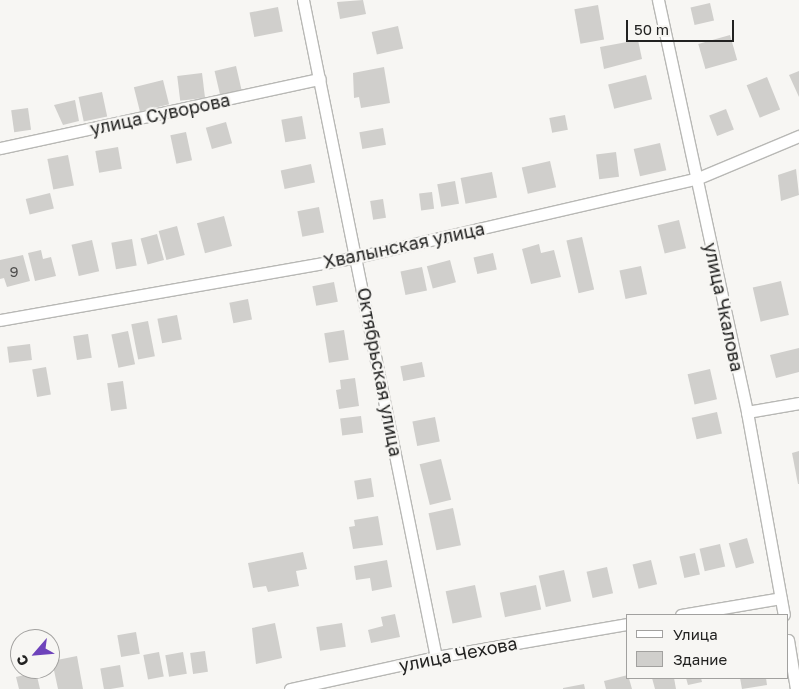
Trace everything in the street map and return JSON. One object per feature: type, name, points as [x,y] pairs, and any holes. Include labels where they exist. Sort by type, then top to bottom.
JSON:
[{"type":"street","name":"Октябрьская улица","points":[[303,0],[357,257],[436,657]]},
{"type":"street","name":"улица Чкалова","points":[[658,0],[747,412],[784,614]]},
{"type":"street","name":"улица Суворова","points":[[0,148],[320,79]]},
{"type":"street","name":"Хвалынская улица","points":[[0,320],[357,257],[696,179],[799,136]]},
{"type":"street","points":[[747,412],[799,402]]},
{"type":"street","points":[[688,614],[781,598]]},
{"type":"street","name":"улица Чехова","points":[[290,689],[436,657],[626,624]]},
{"type":"street","points":[[789,646],[796,689]]},
{"type":"building","points":[[363,0],[366,14],[340,19],[337,2]]},
{"type":"building","points":[[710,3],[714,21],[695,25],[691,7]]},
{"type":"building","points":[[598,5],[604,39],[580,44],[574,9]]},
{"type":"building","points":[[278,7],[283,32],[254,37],[250,13]]},
{"type":"building","points":[[398,26],[403,48],[377,54],[372,32]]},
{"type":"building","points":[[730,35],[737,60],[705,69],[698,44]]},
{"type":"building","points":[[638,40],[642,59],[604,69],[600,47]]},
{"type":"building","points":[[236,66],[242,91],[220,96],[215,71]]},
{"type":"building","points":[[384,67],[390,103],[361,108],[359,97],[354,98],[353,73]]},
{"type":"building","points":[[799,71],[799,97],[789,75]]},
{"type":"building","points":[[202,73],[205,98],[180,101],[177,76]]},
{"type":"building","points":[[646,75],[652,99],[614,109],[608,84]]},
{"type":"building","points":[[767,77],[780,109],[760,118],[747,85]]},
{"type":"building","points":[[163,80],[169,104],[140,112],[134,87]]},
{"type":"building","points":[[102,92],[107,116],[84,121],[79,97]]},
{"type":"building","points":[[75,100],[79,121],[63,125],[54,105]]},
{"type":"building","points":[[28,108],[31,130],[14,132],[11,110]]},
{"type":"building","points":[[726,109],[734,130],[717,136],[709,115]]},
{"type":"building","points":[[565,115],[568,130],[552,133],[549,118]]},
{"type":"building","points":[[302,116],[306,139],[285,142],[281,120]]},
{"type":"building","points":[[226,122],[232,143],[212,149],[206,128]]},
{"type":"building","points":[[383,128],[386,145],[362,149],[359,132]]},
{"type":"building","points":[[186,132],[192,160],[176,164],[170,135]]},
{"type":"building","points":[[660,143],[666,170],[640,176],[634,149]]},
{"type":"building","points":[[118,147],[122,169],[99,173],[95,151]]},
{"type":"building","points":[[616,152],[619,177],[599,179],[596,154]]},
{"type":"building","points":[[68,155],[74,185],[53,189],[47,159]]},
{"type":"building","points":[[550,161],[556,187],[528,194],[522,168]]},
{"type":"building","points":[[311,164],[315,183],[285,189],[281,170]]},
{"type":"building","points":[[796,169],[799,195],[781,201],[778,175]]},
{"type":"building","points":[[492,172],[497,198],[466,204],[461,178]]},
{"type":"building","points":[[455,181],[459,204],[441,207],[437,184]]},
{"type":"building","points":[[432,192],[434,209],[421,210],[419,194]]},
{"type":"building","points":[[50,193],[54,209],[30,215],[26,199]]},
{"type":"building","points":[[383,199],[386,218],[373,220],[370,201]]},
{"type":"building","points":[[319,207],[324,233],[302,237],[297,211]]},
{"type":"building","points":[[224,216],[232,246],[205,253],[197,223]]},
{"type":"building","points":[[679,220],[686,248],[665,253],[658,225]]},
{"type":"building","points":[[177,226],[185,255],[166,260],[159,231]]},
{"type":"building","points":[[157,234],[164,260],[148,264],[141,238]]},
{"type":"building","points":[[582,237],[594,290],[579,293],[566,241]]},
{"type":"building","points":[[132,239],[137,266],[116,269],[111,243]]},
{"type":"building","points":[[92,240],[99,271],[79,276],[72,245]]},
{"type":"building","points":[[539,244],[541,253],[554,250],[561,277],[531,284],[522,249]]},
{"type":"building","points":[[41,250],[43,259],[51,257],[56,276],[35,281],[28,253]]},
{"type":"building","points":[[493,253],[497,270],[477,274],[474,257]]},
{"type":"building","points":[[23,255],[30,281],[7,287],[4,278],[0,279],[0,260]]},
{"type":"building","points":[[450,260],[456,282],[433,288],[427,266]]},
{"type":"building","points":[[641,266],[647,294],[626,299],[619,271]]},
{"type":"building","points":[[422,267],[427,290],[405,295],[400,272]]},
{"type":"building","points":[[781,281],[789,315],[761,322],[753,288]]},
{"type":"building","points":[[334,282],[338,302],[316,306],[312,286]]},
{"type":"building","points":[[248,299],[252,320],[233,323],[229,303]]},
{"type":"building","points":[[177,315],[182,340],[162,343],[157,319]]},
{"type":"building","points":[[148,321],[155,356],[138,360],[131,324]]},
{"type":"building","points":[[344,330],[349,360],[329,363],[324,333]]},
{"type":"building","points":[[128,331],[135,364],[118,368],[111,335]]},
{"type":"building","points":[[88,334],[92,358],[77,360],[73,336]]},
{"type":"building","points":[[30,344],[32,360],[9,363],[7,347]]},
{"type":"building","points":[[799,348],[799,372],[776,378],[770,355]]},
{"type":"building","points":[[422,362],[425,377],[403,381],[400,366]]},
{"type":"building","points":[[46,367],[51,395],[37,397],[32,369]]},
{"type":"building","points":[[710,369],[717,399],[695,404],[688,374]]},
{"type":"building","points":[[355,378],[359,406],[339,409],[336,390],[341,389],[340,380]]},
{"type":"building","points":[[123,381],[127,409],[111,411],[107,383]]},
{"type":"building","points":[[717,412],[722,433],[697,439],[692,418]]},
{"type":"building","points":[[361,416],[363,433],[342,435],[340,419]]},
{"type":"building","points":[[435,417],[440,442],[417,446],[412,421]]},
{"type":"building","points":[[799,451],[799,484],[798,484],[792,453]]},
{"type":"building","points":[[441,459],[451,500],[430,505],[420,464]]},
{"type":"building","points":[[371,478],[374,497],[357,499],[354,481]]},
{"type":"building","points":[[453,508],[461,545],[436,550],[429,513]]},
{"type":"building","points":[[378,516],[383,545],[353,549],[349,527],[355,526],[354,520]]},
{"type":"building","points":[[747,538],[754,563],[736,568],[729,543]]},
{"type":"building","points":[[720,544],[725,566],[705,571],[700,549]]},
{"type":"building","points":[[303,552],[307,569],[296,571],[299,586],[268,592],[266,586],[253,588],[248,563]]},
{"type":"building","points":[[695,553],[700,574],[684,578],[679,557]]},
{"type":"building","points":[[387,560],[392,587],[372,591],[370,578],[356,580],[354,566]]},
{"type":"building","points":[[651,560],[657,584],[639,589],[633,565]]},
{"type":"building","points":[[607,567],[613,593],[593,598],[587,572]]},
{"type":"building","points":[[564,570],[571,601],[546,607],[539,576]]},
{"type":"building","points":[[475,585],[482,617],[453,624],[446,591]]},
{"type":"building","points":[[536,585],[541,609],[505,617],[500,593]]},
{"type":"building","points":[[395,614],[400,637],[371,643],[368,630],[383,626],[381,617]]},
{"type":"building","points":[[275,623],[282,658],[256,664],[252,628]]},
{"type":"building","points":[[342,623],[346,647],[320,651],[316,627]]},
{"type":"building","points":[[136,632],[140,654],[121,657],[117,635]]},
{"type":"building","points":[[205,651],[208,672],[193,674],[190,653]]},
{"type":"building","points":[[159,652],[164,677],[148,680],[143,655]]},
{"type":"building","points":[[183,652],[187,674],[169,677],[165,655]]},
{"type":"building","points":[[77,656],[83,689],[58,689],[56,679],[60,679],[60,659]]},
{"type":"building","points":[[120,665],[124,687],[104,689],[100,668]]},
{"type":"building","points":[[626,676],[632,689],[606,689],[604,681]]},
{"type":"building","points":[[16,679],[38,679],[40,689],[19,689]]},
{"type":"building","points":[[652,679],[674,679],[676,689],[655,689]]},
{"type":"building","points":[[686,679],[701,679],[702,682],[688,685]]},
{"type":"building","points":[[740,679],[766,679],[767,685],[742,689]]},
{"type":"building","points":[[584,684],[585,689],[563,689],[563,688]]}]
